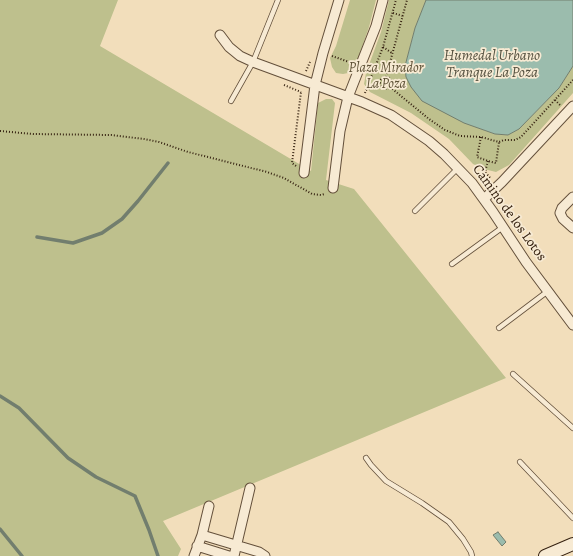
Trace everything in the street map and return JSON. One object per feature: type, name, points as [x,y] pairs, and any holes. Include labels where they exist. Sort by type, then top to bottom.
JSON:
[{"type":"street","points":[[304,173],[315,85],[339,0]]},
{"type":"street","points":[[333,188],[340,131],[348,97],[376,26],[383,0]]},
{"type":"street","name":"Camino de los Lotos","points":[[220,35],[229,47],[240,56],[362,102],[391,115],[417,132],[444,154],[484,199],[548,291],[571,318]]},
{"type":"street","points":[[484,199],[534,149],[573,106]]},
{"type":"street","points":[[573,197],[562,208],[560,213],[562,219],[573,228]]},
{"type":"street","points":[[234,556],[250,488]]},
{"type":"street","points":[[194,556],[202,535],[209,506]]},
{"type":"street","points":[[202,535],[259,552],[265,556]]},
{"type":"street","points":[[545,556],[573,544]]},
{"type":"street","points":[[197,546],[230,556]]},
{"type":"lane","points":[[231,101],[253,62],[278,0]]},
{"type":"lane","points":[[415,211],[458,168]]},
{"type":"lane","points":[[452,264],[503,227]]},
{"type":"lane","points":[[500,328],[548,291]]},
{"type":"lane","points":[[513,374],[573,428]]},
{"type":"lane","points":[[366,458],[386,481],[449,522],[463,539],[472,556]]},
{"type":"lane","points":[[520,462],[573,518]]},
{"type":"path","points":[[362,102],[383,48],[394,13],[396,0]]},
{"type":"path","points":[[380,85],[381,80],[386,77],[407,0]]},
{"type":"path","points":[[394,13],[403,16]]},
{"type":"path","points":[[383,48],[392,53]]},
{"type":"path","points":[[323,53],[374,71]]},
{"type":"path","points":[[386,77],[392,82],[390,88]]},
{"type":"path","points":[[380,85],[384,89],[390,88],[429,119],[446,130],[460,136],[481,137],[499,142],[504,140],[515,140],[521,137],[573,80]]},
{"type":"path","points":[[366,90],[380,85]]},
{"type":"path","points":[[0,131],[33,134],[111,135],[144,139],[267,172],[284,178],[312,194],[326,194],[333,188]]},
{"type":"path","points":[[481,137],[476,157],[488,161],[496,163],[499,142]]},
{"type":"path","points":[[488,161],[485,172],[497,187]]},
{"type":"green space","points":[[0,0],[118,0],[100,46],[311,171],[318,103],[326,99],[332,99],[335,103],[326,180],[354,189],[506,378],[163,521],[181,549],[178,556],[0,556]]},
{"type":"green space","points":[[350,0],[376,0],[369,27],[353,69],[348,73],[336,73],[332,67],[330,58],[336,46]]},
{"type":"green space","name":"Plaza Mirador La Poza","points":[[389,0],[426,0],[415,28],[405,66],[447,113],[465,123],[495,134],[508,135],[519,129],[559,88],[573,66],[573,93],[509,165],[496,172],[473,164],[449,139],[411,113],[370,92],[364,84],[366,73],[381,32]]},
{"type":"water","name":"Humedal Urbano Tranque La Poza","points":[[426,0],[573,0],[573,66],[559,88],[519,129],[508,135],[495,134],[464,123],[422,101],[411,87],[406,77],[405,66],[415,28]]},
{"type":"water","points":[[498,532],[506,542],[502,546],[493,535]]},
{"type":"waterway","points":[[37,237],[73,243],[102,233],[122,219],[168,163]]},
{"type":"waterway","points":[[0,396],[19,408],[68,458],[96,477],[135,496],[158,556]]},
{"type":"waterway","points":[[0,529],[22,556]]}]
